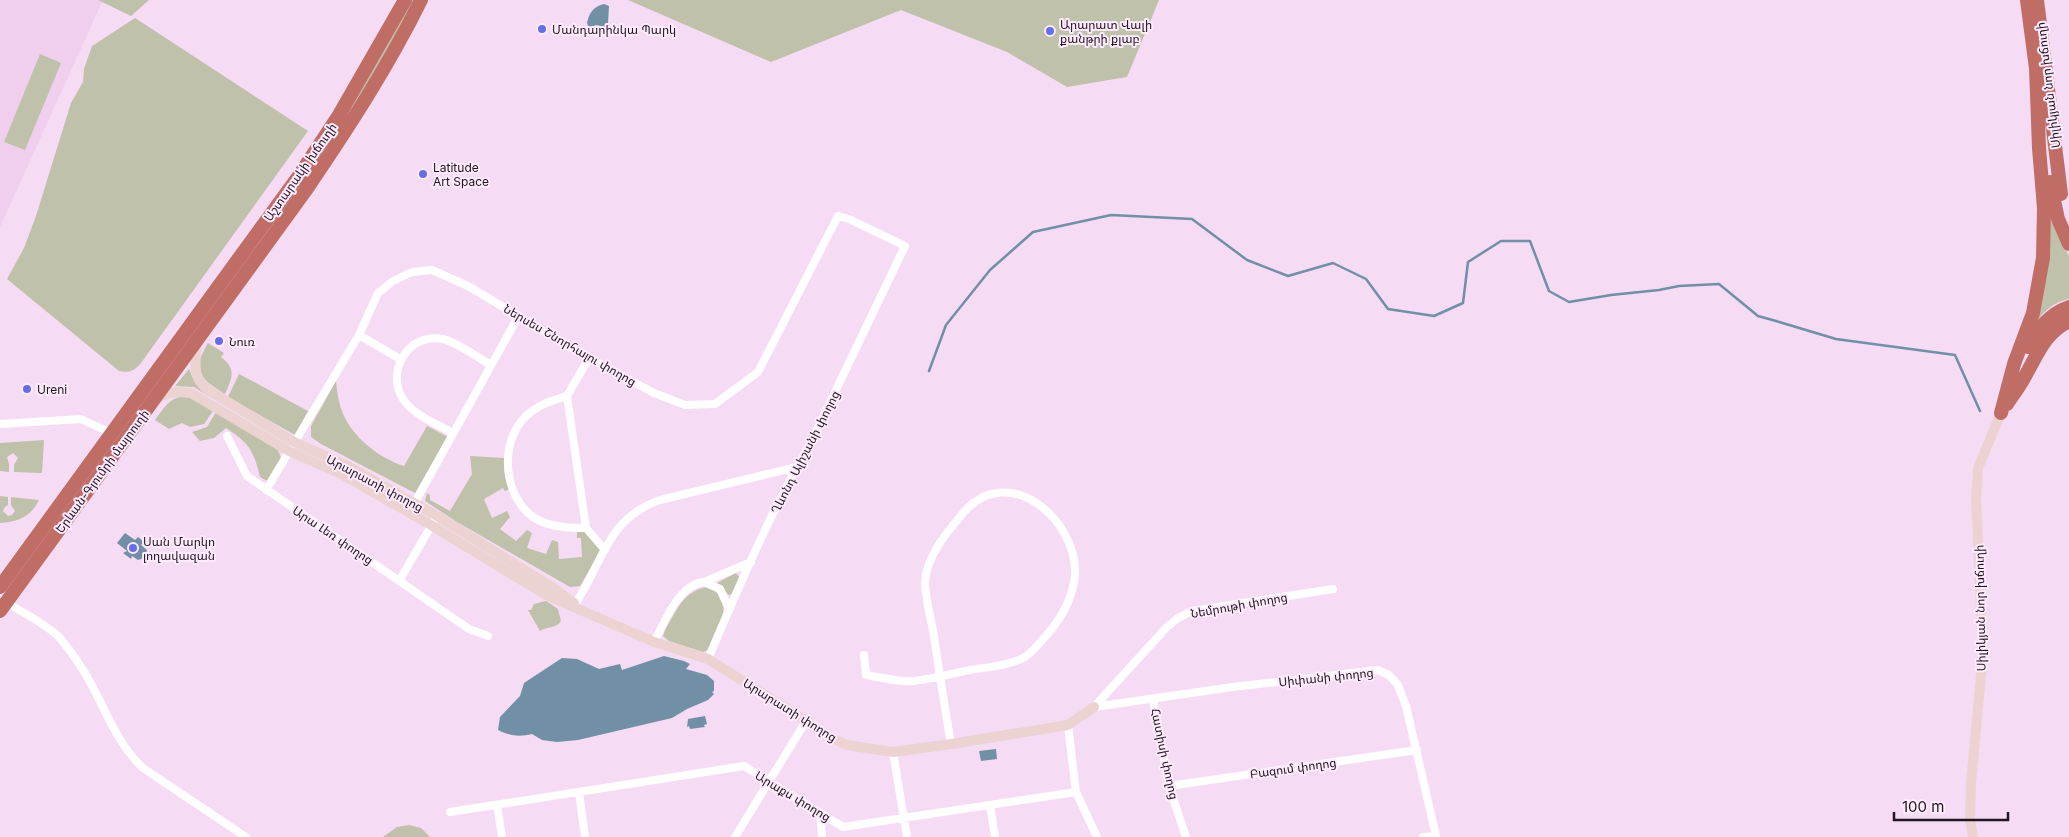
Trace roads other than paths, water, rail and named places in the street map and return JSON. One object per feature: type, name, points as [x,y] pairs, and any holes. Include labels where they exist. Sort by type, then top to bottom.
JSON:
[{"type":"highway","name":"Աշտարակի խճուղի","points":[[183,336],[266,222],[339,115],[405,0]]},
{"type":"highway","name":"Աշտարակի խճուղի","points":[[205,331],[352,123],[390,60],[421,0]]},
{"type":"highway","name":"Սիլիկյան նոր խճուղի","points":[[2027,0],[2038,39],[2062,198],[2069,222]]},
{"type":"highway","name":"Սիլիկյան նոր խճուղի","points":[[2036,66],[2038,39],[2037,0]]},
{"type":"highway","points":[[2036,66],[2054,204],[2058,219],[2069,244]]},
{"type":"highway","points":[[2001,413],[2014,364],[2033,313],[2043,258],[2044,208],[2039,148],[2036,66]]},
{"type":"highway","points":[[266,222],[278,230]]},
{"type":"highway","points":[[2001,413],[2035,334],[2051,316],[2069,307]]},
{"type":"highway","points":[[2001,413],[2024,378],[2045,340],[2055,329],[2069,322]]},
{"type":"highway","name":"Երևան-Գյումրի մայրուղի","points":[[0,586],[101,459],[157,397],[205,331]]},
{"type":"highway","name":"Երևան-Գյումրի մայրուղի","points":[[3,607],[101,459],[111,433],[183,336]]},
{"type":"street","name":"Ներսես Շնորհալու փողոց","points":[[292,447],[359,335],[378,293],[392,281],[412,272],[432,270],[468,286],[589,358],[654,393],[685,405],[714,404],[758,372],[838,216],[849,219],[905,246]]},
{"type":"street","name":"Ղևոնդ Ալիշանի փողոց","points":[[708,659],[750,562],[797,466],[812,442],[905,246]]},
{"type":"street","points":[[414,504],[518,317]]},
{"type":"street","points":[[359,335],[400,359]]},
{"type":"street","points":[[453,433],[409,408],[396,384],[400,359],[408,349],[419,342],[444,339],[491,365]]},
{"type":"street","name":"Արարատի փողոց","points":[[196,343],[196,373],[202,385],[292,447],[346,465],[414,504],[434,521]]},
{"type":"street","points":[[589,358],[567,396],[586,528],[605,550]]},
{"type":"street","name":"Արարատի փողոց","points":[[157,397],[175,392],[191,393],[341,474],[434,521],[552,587],[577,607],[654,642],[708,659],[825,735],[847,745],[893,752],[951,744],[1068,725],[1094,707]]},
{"type":"street","points":[[567,396],[549,401],[530,411],[515,430],[508,451],[508,475],[515,495],[529,513],[547,524],[570,528],[586,528]]},
{"type":"street","name":"Սիլիկյան նոր խճուղի","points":[[1973,837],[1970,819],[1971,783],[1983,654],[1976,498],[1978,468],[2001,413]]},
{"type":"street","points":[[0,424],[81,419],[111,433]]},
{"type":"street","name":"Արա Լեռ փողոց","points":[[227,436],[247,476],[469,629],[488,636]]},
{"type":"street","points":[[266,490],[292,447]]},
{"type":"street","points":[[577,607],[617,527],[644,505],[797,466]]},
{"type":"street","points":[[864,655],[866,675],[905,682],[940,676],[1011,663],[1024,657],[1045,637],[1061,616],[1074,584],[1074,557],[1058,524],[1039,504],[1005,491],[986,496],[967,509],[938,546],[928,570],[925,584],[940,676],[951,744]]},
{"type":"street","points":[[399,581],[434,521]]},
{"type":"street","points":[[654,642],[680,596],[696,583],[704,582],[750,562]]},
{"type":"street","points":[[704,582],[720,589],[729,609]]},
{"type":"street","name":"Նեմրութի փողոց","points":[[1094,707],[1166,628],[1178,618],[1192,611],[1333,589]]},
{"type":"street","points":[[3,607],[57,636],[70,651],[84,671],[124,748],[133,759],[143,768],[246,837]]},
{"type":"street","name":"Սիփանի փողոց","points":[[1094,707],[1233,687],[1378,670],[1389,676],[1398,685],[1406,706],[1436,836],[1424,837]]},
{"type":"street","name":"Հատիսի փողոց","points":[[1153,699],[1169,786],[1186,837]]},
{"type":"street","points":[[735,837],[806,721]]},
{"type":"street","points":[[1068,725],[1076,792],[1098,837]]},
{"type":"street","name":"Բազում փողոց","points":[[1169,786],[1417,750]]},
{"type":"street","points":[[893,752],[907,837]]},
{"type":"street","name":"Արաքս փողոց","points":[[450,812],[744,766],[843,827],[1076,792]]},
{"type":"street","points":[[579,792],[585,837]]},
{"type":"street","points":[[497,805],[502,837]]},
{"type":"street","points":[[990,805],[995,837]]},
{"type":"street","points":[[820,812],[822,837]]},
{"type":"water","points":[[604,4],[609,6],[608,24],[605,27],[596,25],[589,28],[587,23],[589,16],[597,6]]},
{"type":"water","name":"Սան Մարկո լողավազան","points":[[125,533],[135,540],[138,537],[144,542],[141,545],[147,550],[144,558],[138,560],[132,556],[131,559],[123,553],[127,551],[117,543]]},
{"type":"water","points":[[664,656],[684,661],[690,664],[686,669],[707,675],[714,681],[714,691],[712,692],[714,694],[708,700],[672,718],[578,740],[557,742],[542,740],[532,734],[515,735],[498,730],[500,717],[520,696],[524,683],[562,658],[577,659],[599,669],[620,664],[622,670]]},
{"type":"water","points":[[705,716],[707,724],[704,725],[705,727],[690,729],[689,726],[687,727],[688,719]]},
{"type":"water","points":[[996,749],[997,759],[981,761],[979,751]]},
{"type":"waterway","points":[[929,371],[946,325],[990,270],[1033,232],[1111,215],[1192,219],[1247,260],[1288,276],[1333,263],[1366,279],[1388,309],[1434,316],[1463,303],[1468,262],[1501,241],[1530,241],[1549,291],[1569,302],[1679,286],[1719,284],[1758,316],[1836,339],[1955,355],[1980,411]]},
{"type":"place","name":"Մանդարինկա Պարկ","points":[[542,29]]},
{"type":"place","name":"Արարատ Վալի քանթրի քլաբ","points":[[1050,31]]},
{"type":"place","name":"Latitude Art Space","points":[[423,174]]},
{"type":"place","name":"Նուռ","points":[[219,341]]},
{"type":"place","name":"Ureni","points":[[27,389]]},
{"type":"place","name":"Սան Մարկո լողավազան","points":[[133,548]]}]
